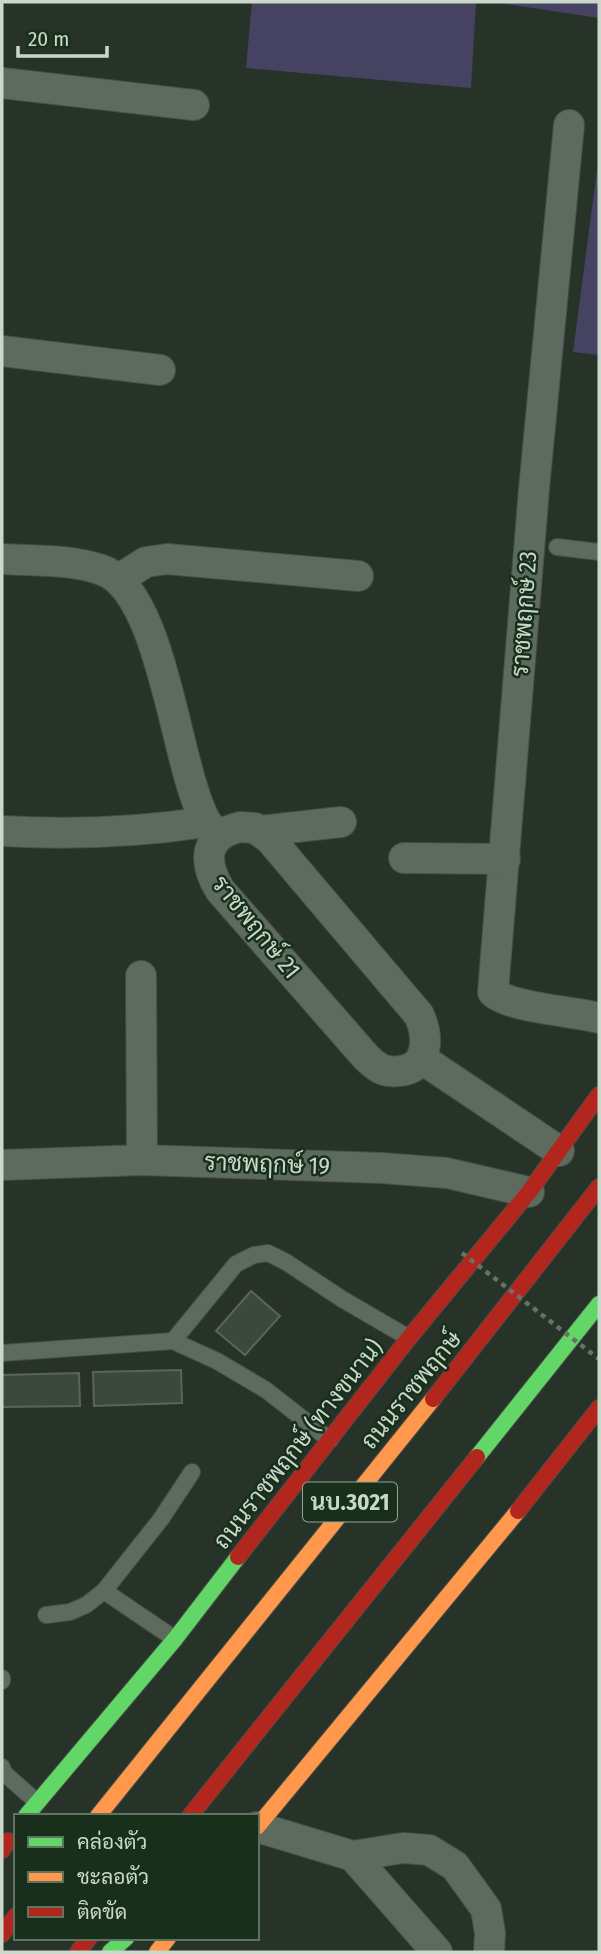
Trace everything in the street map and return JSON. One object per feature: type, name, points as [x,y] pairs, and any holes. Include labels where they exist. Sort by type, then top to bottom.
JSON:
[{"type":"main road","name":"ถนนราชพฤกษ์ (ทางขนาน)","points":[[28,1814],[175,1639],[409,1338],[529,1192],[599,1095]]},
{"type":"main road","name":"ถนนราชพฤกษ์","points":[[100,1814],[531,1276],[599,1186]]},
{"type":"main road","name":"นบ.3021","points":[[192,1814],[599,1304]]},
{"type":"main road","points":[[259,1825],[530,1497],[599,1408]]},
{"type":"main road","points":[[2,1934],[14,1919]]},
{"type":"main road","points":[[110,1952],[124,1940]]},
{"type":"street","points":[[2,83],[194,105]]},
{"type":"street","name":"ราชพฤกษ์ 23","points":[[569,125],[533,502],[493,992],[500,999],[514,1003],[599,1018]]},
{"type":"street","points":[[2,351],[160,370]]},
{"type":"street","points":[[2,559],[72,562],[104,570],[119,579],[132,595],[151,635],[190,782],[213,829],[2,831]]},
{"type":"street","points":[[119,579],[146,562],[167,559],[358,576]]},
{"type":"street","name":"ราชพฤกษ์ 21","points":[[341,822],[260,831],[240,827],[213,829],[209,853],[211,875],[220,890],[365,1056],[380,1069],[395,1072],[410,1070],[422,1059]]},
{"type":"street","points":[[260,831],[288,859],[419,1015],[425,1028],[422,1059],[559,1150]]},
{"type":"street","points":[[404,858],[505,859]]},
{"type":"street","points":[[141,976],[142,1160]]},
{"type":"street","name":"ราชพฤกษ์ 19","points":[[2,1165],[142,1160],[356,1167],[447,1173],[529,1192]]},
{"type":"street","points":[[259,1828],[353,1856],[403,1848],[429,1850],[455,1866],[486,1909],[490,1933],[489,1952]]},
{"type":"street","points":[[353,1856],[437,1952]]},
{"type":"lane","points":[[557,547],[599,552]]},
{"type":"lane","points":[[173,1341],[236,1264],[254,1255],[268,1253],[409,1338]]},
{"type":"lane","points":[[2,1353],[173,1341],[217,1361],[266,1390],[331,1440]]},
{"type":"lane","points":[[46,1615],[70,1612],[86,1605],[104,1591],[161,1519],[192,1472]]},
{"type":"lane","points":[[104,1591],[175,1639]]},
{"type":"lane","points":[[2,1767],[4,1773],[37,1802]]},
{"type":"path","points":[[462,1253],[599,1359]]},
{"type":"shaded area","points":[[252,2],[476,2],[471,88],[246,68]]},
{"type":"shaded area","points":[[494,2],[599,2],[599,18]]},
{"type":"shaded area","points":[[599,155],[599,355],[573,352]]},
{"type":"building","points":[[251,1291],[280,1316],[245,1355],[216,1331]]},
{"type":"building","points":[[181,1370],[182,1403],[94,1406],[93,1372]]},
{"type":"building","points":[[79,1373],[80,1406],[2,1407],[2,1375]]},
{"type":"traffic: fast","points":[[477,1457],[599,1304]]},
{"type":"traffic: fast","points":[[28,1814],[175,1639],[238,1557]]},
{"type":"traffic: fast","points":[[110,1952],[124,1940]]},
{"type":"traffic: slow","points":[[100,1814],[433,1399]]},
{"type":"traffic: slow","points":[[259,1825],[518,1511]]},
{"type":"traffic: slow","points":[[157,1952],[166,1940]]},
{"type":"traffic: jam","points":[[238,1557],[409,1338],[529,1192],[599,1095]]},
{"type":"traffic: jam","points":[[433,1399],[599,1187]]},
{"type":"traffic: jam","points":[[518,1511],[599,1408]]},
{"type":"traffic: jam","points":[[192,1814],[477,1457]]},
{"type":"traffic: jam","points":[[2,1850],[8,1841]]},
{"type":"traffic: jam","points":[[2,1934],[14,1919]]},
{"type":"traffic: jam","points":[[78,1952],[87,1940]]}]
